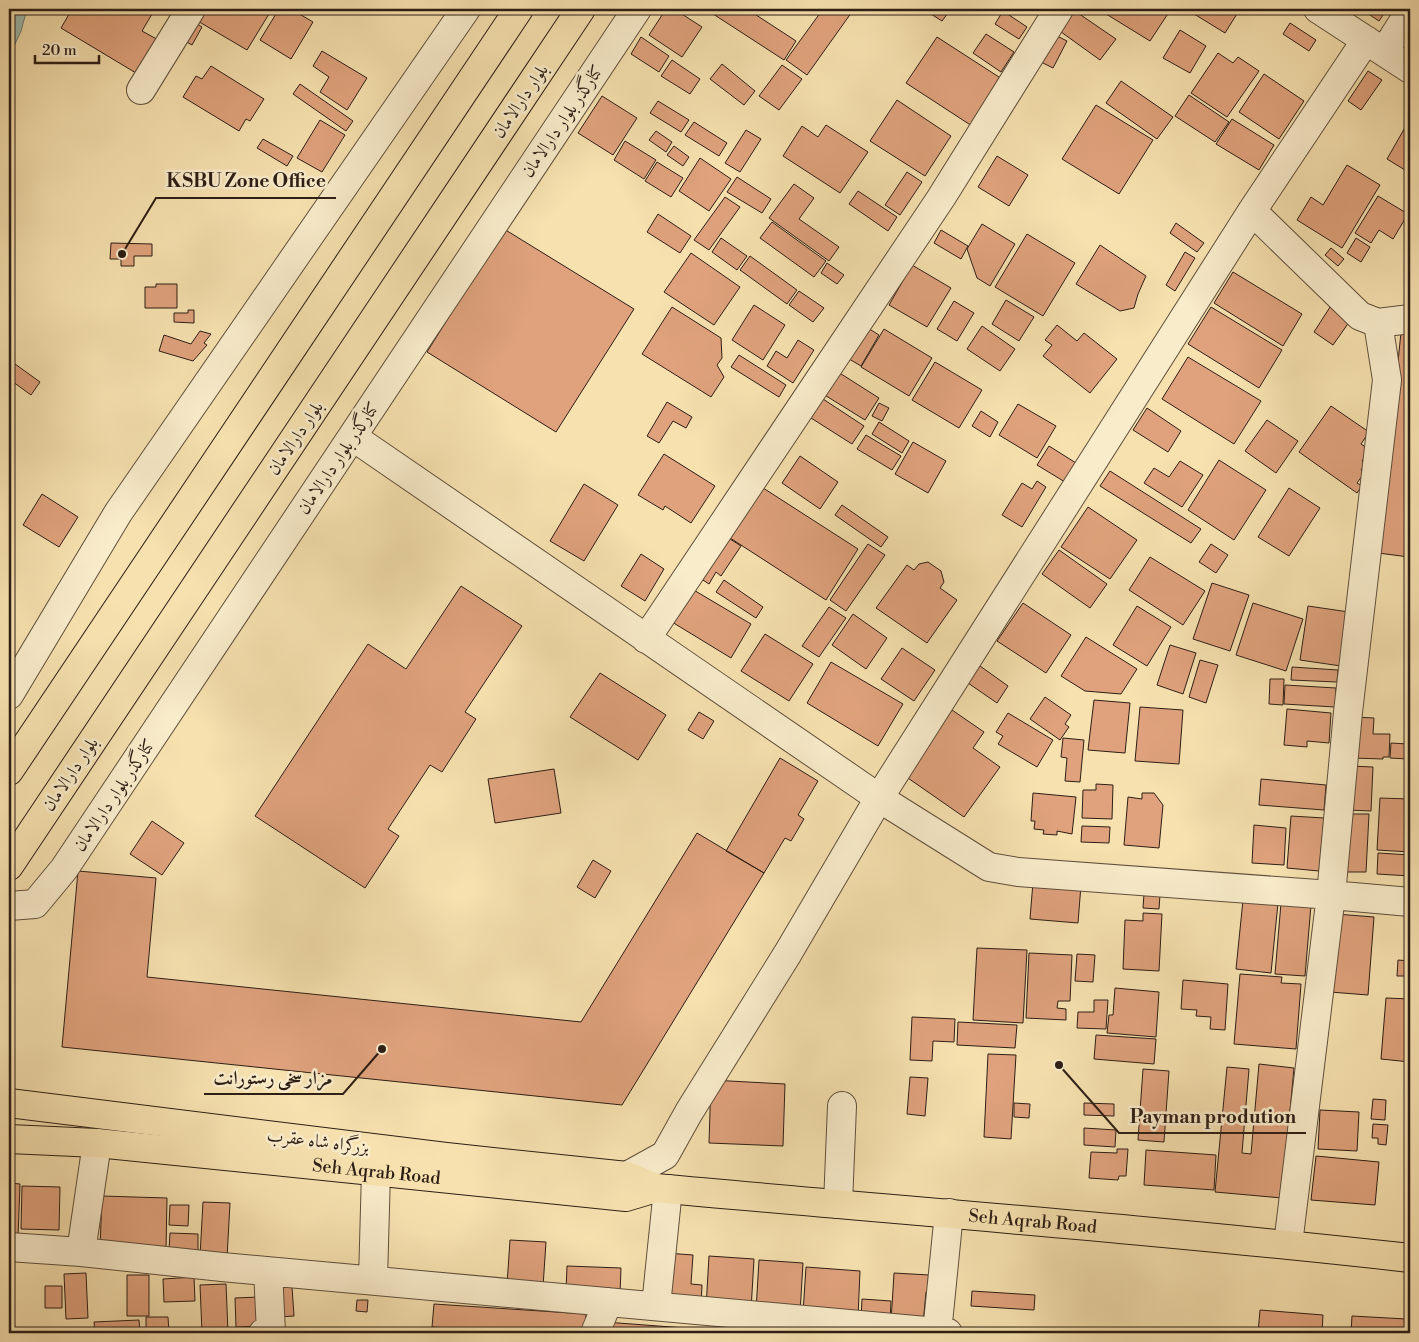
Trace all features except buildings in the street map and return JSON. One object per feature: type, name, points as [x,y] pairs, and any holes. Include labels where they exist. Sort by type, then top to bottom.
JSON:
[{"type":"main road","points":[[9,772],[519,9]]},
{"type":"main road","name":"بلوار دارالامان","points":[[9,866],[581,9]]},
{"type":"main road","name":"بزرگراه شاه عقرب","points":[[9,1103],[436,1156],[626,1186]]},
{"type":"main road","points":[[9,1139],[97,1143]]},
{"type":"main road","name":"Seh Aqrab Road","points":[[97,1143],[376,1172],[626,1186],[949,1213],[1288,1244],[1410,1258]]},
{"type":"street","points":[[141,90],[191,9]]},
{"type":"street","points":[[9,695],[118,513],[466,9]]},
{"type":"street","name":"کنارگذر بلوار دارالامان","points":[[22,905],[64,869],[637,9]]},
{"type":"street","points":[[646,639],[942,198],[1059,9]]},
{"type":"street","points":[[1318,9],[1410,69]]},
{"type":"street","points":[[626,1186],[665,1156],[689,1112],[788,953],[878,798],[1252,211],[1375,46],[1410,12]]},
{"type":"street","points":[[1252,211],[1360,316],[1378,323],[1410,319]]},
{"type":"street","points":[[1288,1244],[1330,895],[1348,712],[1387,380],[1378,323]]},
{"type":"street","points":[[353,437],[878,798],[989,867],[1018,872],[1410,902]]},
{"type":"street","points":[[838,1204],[842,1106]]},
{"type":"street","points":[[81,1252],[97,1143]]},
{"type":"street","points":[[373,1280],[376,1172]]},
{"type":"street","points":[[656,1306],[662,1189]]},
{"type":"street","points":[[9,1247],[81,1252],[941,1333],[949,1213]]},
{"type":"street","points":[[263,1333],[271,1332],[268,1271]]},
{"type":"street","points":[[595,1333],[608,1302]]},
{"type":"shaded area","points":[[9,9],[27,9],[21,31],[9,57]]},
{"type":"place","name":"KSBU Zone Office","points":[[122,254]]},
{"type":"place","name":"مزار سخی رستورانت","points":[[382,1049]]},
{"type":"place","name":"Payman prodution","points":[[1059,1065]]}]
